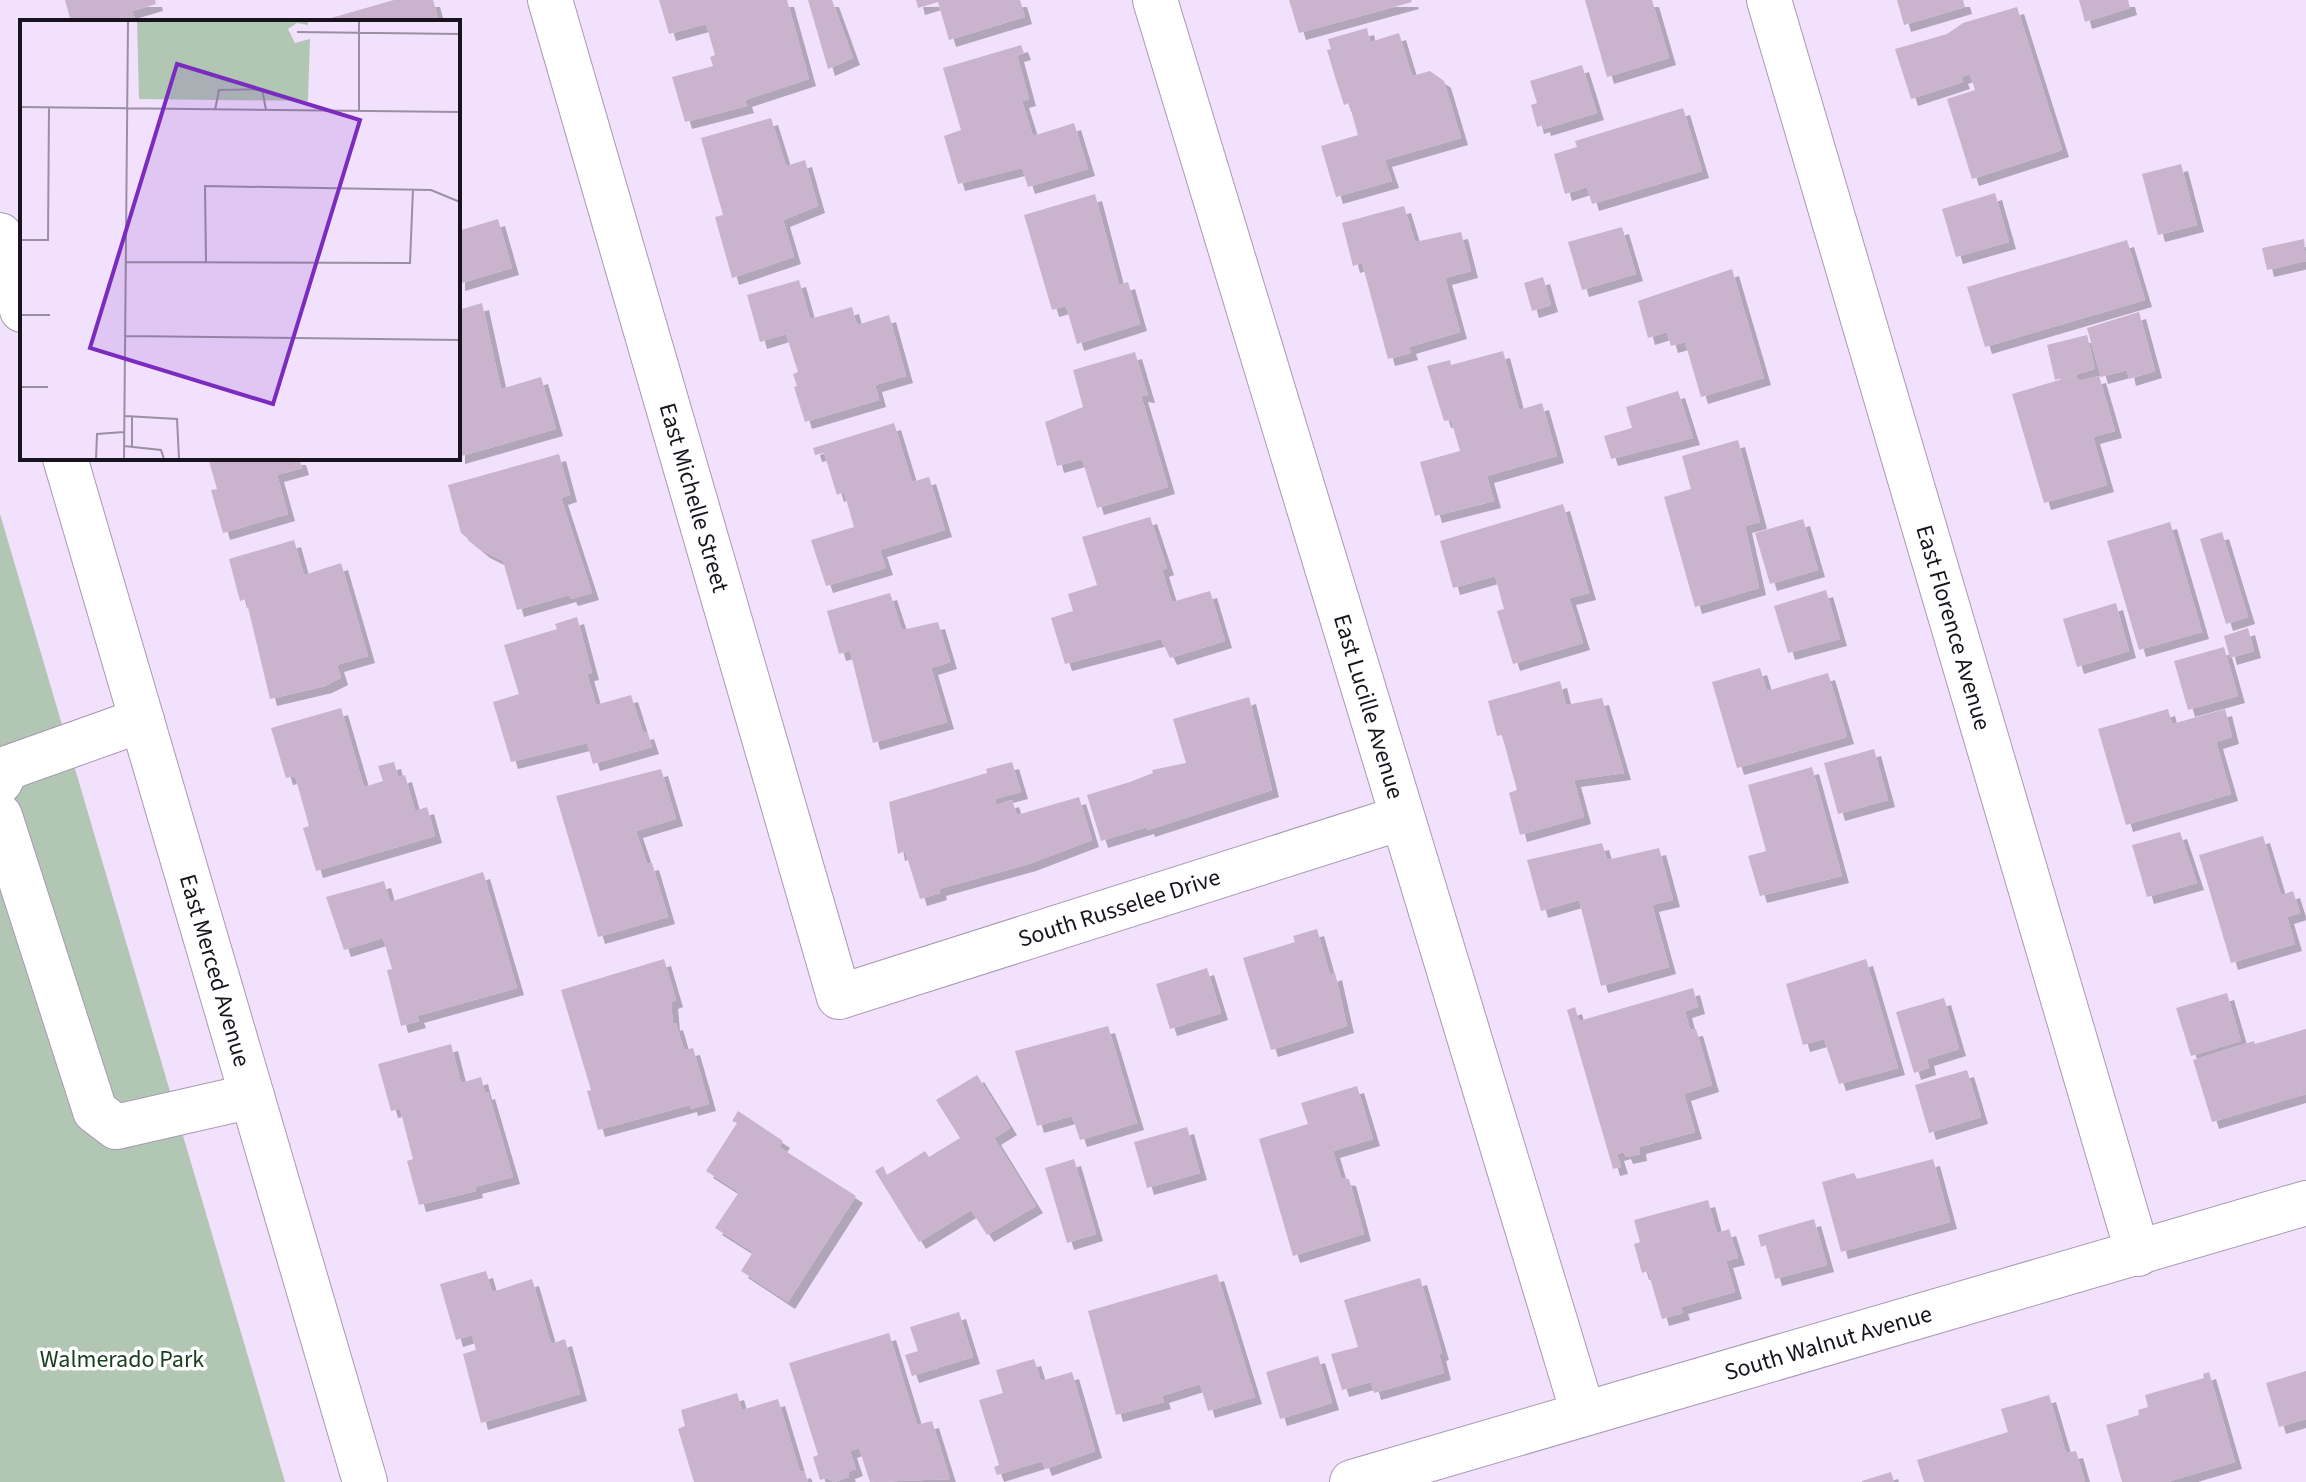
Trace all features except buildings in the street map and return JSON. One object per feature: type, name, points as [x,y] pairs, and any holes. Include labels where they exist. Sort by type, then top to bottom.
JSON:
[{"type":"street","name":"East Michelle Street","points":[[550,0],[839,997]]},
{"type":"street","name":"East Lucille Avenue","points":[[1155,0],[1583,1413]]},
{"type":"street","name":"East Florence Avenue","points":[[1769,0],[2138,1254]]},
{"type":"street","points":[[0,235],[20,303]]},
{"type":"street","name":"East Merced Avenue","points":[[66,460],[365,1482]]},
{"type":"street","points":[[0,782],[7,768],[142,720]]},
{"type":"street","points":[[0,816],[95,1111],[116,1127],[252,1096]]},
{"type":"street","name":"South Russelee Drive","points":[[839,997],[1401,818]]},
{"type":"street","name":"South Walnut Avenue","points":[[1352,1482],[2306,1203]]},
{"type":"green space","name":"Walmerado Park","points":[[0,514],[285,1482],[0,1482]]}]
